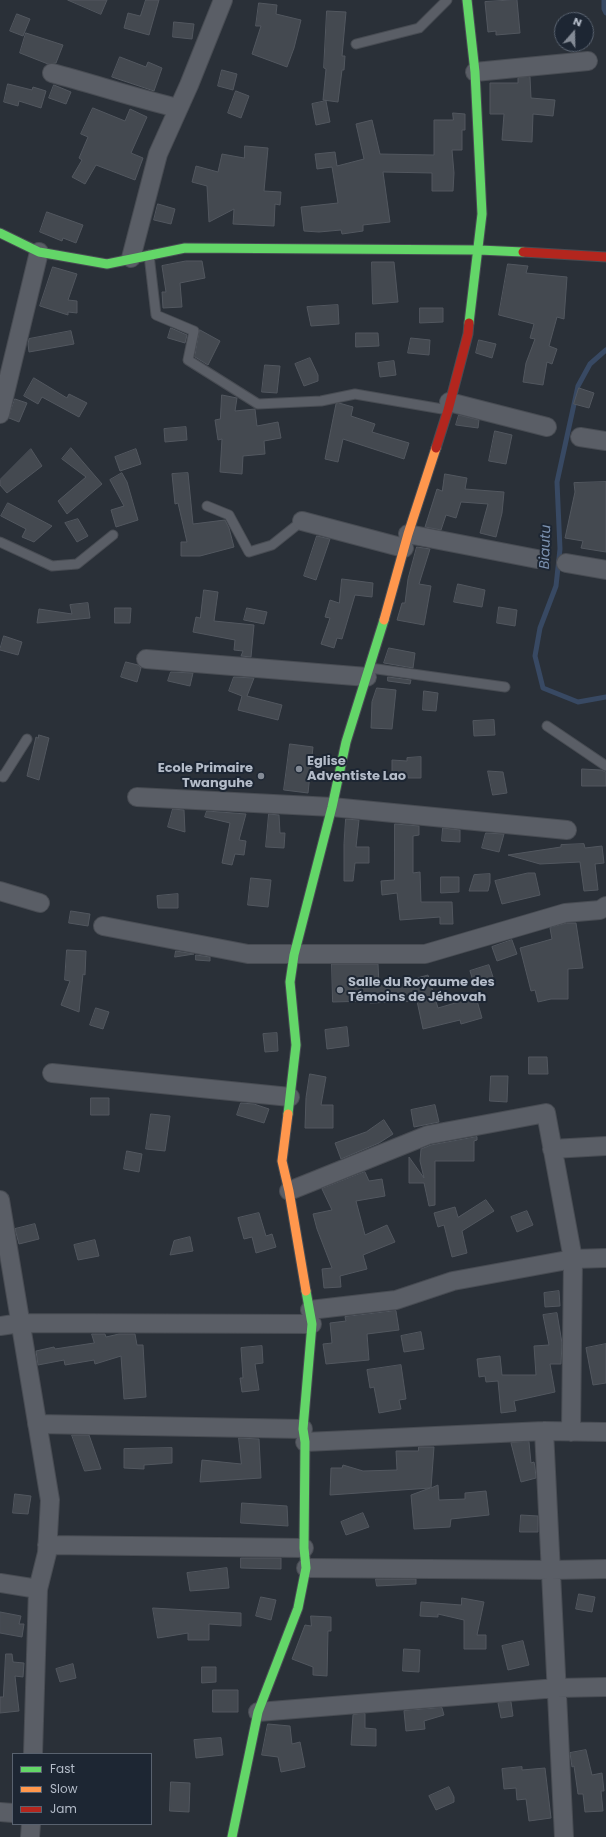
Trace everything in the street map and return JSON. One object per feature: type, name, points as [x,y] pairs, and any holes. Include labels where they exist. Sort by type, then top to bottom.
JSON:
[{"type":"street","points":[[131,258],[158,154],[189,85],[223,0]]},
{"type":"street","points":[[232,1837],[258,1712],[298,1608],[306,1568],[304,1548],[304,1436],[311,1317],[289,1191],[282,1161],[296,1046],[290,982],[294,955],[332,807],[346,742],[448,406],[468,334],[482,214],[475,72],[467,0]]},
{"type":"street","points":[[475,72],[588,61]]},
{"type":"street","points":[[52,73],[96,84],[151,102],[178,108]]},
{"type":"street","points":[[0,234],[39,252],[107,264],[185,248],[479,250],[606,257]]},
{"type":"street","points":[[0,414],[39,252]]},
{"type":"street","points":[[448,406],[547,427]]},
{"type":"street","points":[[580,437],[606,441]]},
{"type":"street","points":[[302,521],[406,541],[537,559]]},
{"type":"street","points":[[566,563],[606,570]]},
{"type":"street","points":[[146,660],[368,673]]},
{"type":"street","points":[[137,797],[332,807],[568,830]]},
{"type":"street","points":[[0,891],[40,903]]},
{"type":"street","points":[[103,926],[248,954],[425,954],[565,913],[600,910],[606,906]]},
{"type":"street","points":[[52,1073],[290,1097]]},
{"type":"street","points":[[289,1191],[428,1135],[546,1113],[573,1259],[571,1432]]},
{"type":"street","points":[[552,1149],[606,1146]]},
{"type":"street","points":[[0,1200],[2,1222],[50,1500],[47,1553],[38,1589],[33,1753]]},
{"type":"street","points":[[0,1326],[20,1323],[311,1317],[396,1300],[453,1281],[573,1259],[606,1258]]},
{"type":"street","points":[[37,1424],[304,1436],[544,1431],[606,1432]]},
{"type":"street","points":[[544,1431],[564,1837]]},
{"type":"street","points":[[47,1545],[304,1548]]},
{"type":"street","points":[[306,1568],[606,1569]]},
{"type":"street","points":[[0,1583],[38,1589]]},
{"type":"street","points":[[258,1712],[557,1688],[606,1687]]},
{"type":"street","points":[[0,1812],[12,1813]]},
{"type":"street","points":[[30,1837],[31,1825]]},
{"type":"lane","points":[[356,44],[419,28],[447,0]]},
{"type":"lane","points":[[149,255],[156,315],[194,331],[188,360],[258,404],[321,401],[355,394],[448,406]]},
{"type":"lane","points":[[207,506],[229,515],[249,552],[272,545],[302,521]]},
{"type":"lane","points":[[0,542],[52,566],[77,564],[113,536]]},
{"type":"lane","points":[[368,673],[505,687]]},
{"type":"lane","points":[[546,726],[606,766]]},
{"type":"lane","points":[[0,776],[3,777],[27,739]]},
{"type":"building","points":[[68,0],[107,0],[101,14]]},
{"type":"building","points":[[146,0],[159,0],[149,35],[124,28],[128,13],[140,16]]},
{"type":"building","points":[[517,0],[520,33],[496,35],[496,31],[488,32],[485,2]]},
{"type":"building","points":[[259,3],[277,5],[276,14],[301,20],[294,48],[287,67],[252,54],[261,26],[256,26]]},
{"type":"building","points":[[327,11],[346,12],[342,56],[345,56],[344,70],[342,70],[338,102],[323,100],[326,69],[324,68]]},
{"type":"building","points":[[17,14],[30,19],[23,36],[10,31]]},
{"type":"building","points":[[174,22],[194,24],[192,39],[173,37]]},
{"type":"building","points":[[26,33],[63,45],[56,63],[48,64],[20,53]]},
{"type":"building","points":[[120,57],[146,67],[148,62],[162,68],[154,91],[112,77]]},
{"type":"building","points":[[222,70],[237,74],[233,90],[218,86]]},
{"type":"building","points":[[530,77],[531,98],[555,100],[553,116],[533,114],[532,142],[502,140],[504,114],[490,114],[490,83],[518,83],[518,78]]},
{"type":"building","points":[[8,84],[32,90],[33,87],[46,91],[41,108],[19,101],[18,106],[4,102]]},
{"type":"building","points":[[54,85],[71,92],[66,104],[49,98]]},
{"type":"building","points":[[236,91],[249,96],[241,118],[228,113]]},
{"type":"building","points":[[326,101],[330,122],[316,125],[312,104]]},
{"type":"building","points":[[93,108],[125,121],[130,109],[147,117],[131,153],[143,158],[135,180],[96,165],[85,184],[72,177],[82,160],[79,158],[88,137],[81,134]]},
{"type":"building","points":[[453,113],[465,114],[465,130],[462,130],[462,150],[452,150],[454,173],[453,191],[432,191],[432,173],[383,172],[390,222],[363,225],[363,231],[342,234],[341,230],[319,232],[304,231],[301,207],[338,203],[332,167],[317,169],[315,154],[335,152],[337,166],[364,159],[356,124],[372,120],[380,154],[434,155],[434,120],[453,120]]},
{"type":"building","points":[[245,146],[268,148],[264,191],[281,192],[280,205],[275,204],[274,226],[233,224],[234,209],[209,222],[207,186],[192,182],[196,166],[218,172],[222,154],[244,158]]},
{"type":"building","points":[[158,204],[175,209],[171,224],[154,220]]},
{"type":"building","points":[[47,212],[83,225],[76,243],[63,238],[62,241],[40,232]]},
{"type":"building","points":[[186,261],[202,261],[205,278],[180,283],[182,307],[163,308],[162,292],[166,292],[162,266]]},
{"type":"building","points":[[372,262],[394,262],[398,302],[373,304]]},
{"type":"building","points":[[508,264],[528,266],[526,273],[567,277],[564,319],[557,317],[549,346],[557,349],[552,364],[547,362],[543,385],[523,382],[526,363],[535,339],[530,338],[534,324],[499,315]]},
{"type":"building","points":[[53,267],[77,274],[68,300],[77,301],[77,313],[68,312],[68,315],[40,306]]},
{"type":"building","points":[[338,305],[339,324],[311,326],[307,307]]},
{"type":"building","points":[[420,308],[443,308],[443,322],[420,323]]},
{"type":"building","points":[[171,328],[187,335],[185,343],[168,338]]},
{"type":"building","points":[[200,330],[220,341],[208,365],[195,357]]},
{"type":"building","points":[[71,331],[74,344],[29,352],[29,339]]},
{"type":"building","points":[[356,333],[378,333],[379,346],[356,347]]},
{"type":"building","points":[[411,338],[430,340],[429,355],[408,353]]},
{"type":"building","points":[[479,340],[496,344],[492,358],[476,353]]},
{"type":"building","points":[[310,358],[318,375],[318,381],[304,386],[295,364]]},
{"type":"building","points":[[394,361],[396,375],[380,377],[378,363]]},
{"type":"building","points":[[265,365],[280,366],[277,393],[262,392]]},
{"type":"building","points":[[34,378],[67,398],[69,394],[87,403],[79,417],[42,397],[38,404],[24,396]]},
{"type":"building","points":[[579,388],[594,393],[589,408],[574,404]]},
{"type":"building","points":[[222,395],[237,398],[235,411],[255,409],[257,426],[278,422],[281,438],[264,441],[265,454],[243,456],[242,474],[220,472],[222,439],[218,440],[215,420],[220,419]]},
{"type":"building","points":[[15,399],[27,403],[19,422],[9,418]]},
{"type":"building","points":[[339,403],[353,407],[351,416],[375,424],[372,432],[409,443],[404,459],[343,439],[338,462],[325,459],[336,404]]},
{"type":"building","points":[[459,415],[479,420],[478,428],[456,425]]},
{"type":"building","points":[[186,427],[187,440],[165,442],[164,429]]},
{"type":"building","points":[[495,431],[512,435],[506,464],[489,461]]},
{"type":"building","points":[[71,448],[102,484],[67,514],[58,501],[86,477],[62,459]]},
{"type":"building","points":[[31,449],[42,466],[7,493],[0,485],[0,480]]},
{"type":"building","points":[[136,449],[141,464],[120,471],[115,457]]},
{"type":"building","points":[[122,473],[127,482],[138,520],[116,527],[111,510],[124,506],[110,480]]},
{"type":"building","points":[[188,473],[193,524],[225,520],[229,528],[234,547],[200,556],[181,556],[181,542],[187,542],[178,503],[175,504],[172,474]]},
{"type":"building","points":[[445,474],[467,478],[465,489],[504,492],[502,513],[496,537],[480,533],[488,504],[461,502],[456,518],[446,515],[441,530],[425,527],[437,489],[442,491]]},
{"type":"building","points":[[606,482],[606,552],[581,548],[583,541],[565,538],[575,492],[574,483]]},
{"type":"building","points":[[8,503],[52,526],[34,542],[22,537],[26,529],[1,516]]},
{"type":"building","points":[[78,519],[88,536],[77,542],[65,523]]},
{"type":"building","points":[[317,536],[330,539],[316,580],[304,576]]},
{"type":"building","points":[[417,547],[430,549],[419,584],[431,586],[424,625],[397,620],[402,603],[405,603],[408,579]]},
{"type":"building","points":[[342,579],[373,583],[372,597],[355,595],[342,639],[337,638],[334,648],[321,644],[330,618],[325,617],[330,600],[339,603]]},
{"type":"building","points":[[458,584],[485,590],[482,607],[454,602]]},
{"type":"building","points":[[204,590],[218,592],[214,621],[254,625],[251,657],[241,656],[243,651],[234,650],[235,640],[193,632],[196,617],[200,618]]},
{"type":"building","points":[[88,603],[90,618],[37,623],[39,609],[72,614],[70,605]]},
{"type":"building","points":[[499,607],[517,610],[515,626],[497,623]]},
{"type":"building","points":[[115,608],[131,608],[130,623],[115,623]]},
{"type":"building","points":[[247,608],[267,612],[264,624],[244,620]]},
{"type":"building","points":[[4,636],[22,642],[18,655],[0,650]]},
{"type":"building","points":[[389,648],[415,653],[413,668],[384,663]]},
{"type":"building","points":[[126,662],[138,665],[141,668],[137,682],[121,677]]},
{"type":"building","points":[[171,672],[193,673],[190,686],[168,681]]},
{"type":"building","points":[[234,677],[254,678],[247,696],[282,705],[278,720],[238,710],[242,696],[229,691]]},
{"type":"building","points":[[388,677],[411,680],[410,684],[388,681]]},
{"type":"building","points":[[377,688],[396,690],[392,729],[371,728],[372,702]]},
{"type":"building","points":[[424,691],[438,693],[436,711],[423,710]]},
{"type":"building","points":[[494,720],[495,735],[474,736],[473,721]]},
{"type":"building","points":[[39,735],[49,738],[39,780],[27,776],[36,737],[38,738]]},
{"type":"building","name":"Eglise Adventiste Lao","points":[[290,744],[313,747],[308,793],[284,790]]},
{"type":"building","points":[[421,757],[421,778],[408,778],[408,775],[392,774],[392,760],[407,761],[407,758]]},
{"type":"building","points":[[582,769],[601,770],[606,772],[606,786],[582,786]]},
{"type":"building","points":[[488,771],[503,772],[507,793],[493,795]]},
{"type":"building","points":[[173,809],[184,810],[185,832],[168,827]]},
{"type":"building","points":[[207,811],[246,814],[239,840],[246,841],[244,855],[235,854],[232,865],[222,863],[230,823],[205,817]]},
{"type":"building","points":[[269,814],[279,815],[280,833],[285,833],[284,848],[266,847]]},
{"type":"building","points":[[346,819],[359,820],[356,847],[369,847],[369,863],[355,863],[353,881],[344,881]]},
{"type":"building","points":[[395,824],[419,826],[419,835],[413,836],[413,873],[420,872],[421,902],[452,902],[453,924],[440,924],[440,917],[400,920],[397,893],[382,895],[381,881],[394,880]]},
{"type":"building","points":[[443,828],[460,830],[460,842],[442,841]]},
{"type":"building","points":[[486,833],[504,834],[499,852],[482,848]]},
{"type":"building","points":[[584,844],[585,848],[602,846],[604,863],[595,864],[598,890],[584,891],[580,862],[540,864],[508,855],[561,847],[561,845]]},
{"type":"building","points":[[528,873],[535,873],[540,895],[502,904],[495,881]]},
{"type":"building","points":[[490,874],[488,891],[469,891],[474,875]]},
{"type":"building","points":[[441,877],[459,877],[459,892],[441,893]]},
{"type":"building","points":[[251,878],[271,880],[268,907],[248,905]]},
{"type":"building","points":[[178,894],[178,908],[158,908],[157,896]]},
{"type":"building","points":[[71,911],[90,914],[88,926],[69,923]]},
{"type":"building","points":[[567,923],[576,923],[583,968],[568,969],[568,999],[551,999],[538,1002],[535,990],[531,991],[520,948],[552,939],[550,928]]},
{"type":"building","points":[[512,940],[517,954],[497,961],[492,947]]},
{"type":"building","points":[[67,950],[86,951],[85,975],[83,974],[79,1012],[61,1005],[70,981],[65,980]]},
{"type":"building","points":[[176,951],[194,954],[175,957]]},
{"type":"building","points":[[196,955],[210,957],[210,961],[196,960]]},
{"type":"building","points":[[332,964],[378,964],[379,985],[411,984],[410,980],[428,975],[438,1008],[476,997],[482,1018],[461,1024],[460,1020],[423,1029],[417,1001],[370,1003],[370,1001],[333,1002]]},
{"type":"building","points":[[489,965],[493,977],[474,984],[470,971]]},
{"type":"building","points":[[96,1008],[109,1012],[103,1029],[90,1025]]},
{"type":"building","points":[[347,1027],[349,1046],[327,1049],[325,1030]]},
{"type":"building","points":[[277,1033],[278,1051],[265,1052],[263,1034]]},
{"type":"building","points":[[529,1057],[547,1057],[548,1074],[529,1074]]},
{"type":"building","points":[[310,1074],[326,1077],[321,1105],[333,1105],[333,1128],[305,1128],[306,1098]]},
{"type":"building","points":[[491,1076],[508,1076],[507,1102],[490,1101]]},
{"type":"building","points":[[91,1098],[109,1098],[109,1115],[91,1115]]},
{"type":"building","points":[[241,1103],[254,1104],[269,1109],[264,1123],[237,1115]]},
{"type":"building","points":[[435,1105],[439,1122],[414,1127],[411,1110]]},
{"type":"building","points":[[151,1114],[170,1116],[165,1151],[146,1149]]},
{"type":"building","points":[[384,1120],[393,1134],[379,1143],[341,1159],[335,1143],[366,1132]]},
{"type":"building","points":[[477,1137],[477,1140],[474,1141],[474,1161],[435,1161],[435,1205],[429,1206],[424,1183],[409,1183],[409,1157],[424,1178],[420,1161],[421,1149],[431,1145]]},
{"type":"building","points":[[127,1151],[142,1154],[139,1172],[124,1169]]},
{"type":"building","points":[[365,1172],[369,1181],[382,1179],[385,1196],[356,1201],[365,1235],[387,1225],[395,1242],[363,1255],[367,1269],[340,1276],[341,1287],[324,1288],[322,1269],[332,1268],[317,1229],[313,1214],[332,1210],[322,1189]]},
{"type":"building","points":[[486,1200],[494,1211],[462,1231],[467,1253],[452,1257],[444,1225],[438,1227],[434,1213],[455,1207],[458,1217]]},
{"type":"building","points":[[527,1211],[533,1225],[517,1232],[511,1217]]},
{"type":"building","points":[[259,1213],[266,1236],[272,1234],[276,1247],[256,1253],[252,1237],[244,1239],[238,1218]]},
{"type":"building","points":[[35,1224],[39,1239],[19,1244],[15,1229]]},
{"type":"building","points":[[190,1237],[193,1251],[170,1255],[174,1241]]},
{"type":"building","points":[[95,1240],[99,1256],[78,1260],[74,1245]]},
{"type":"building","points":[[559,1291],[560,1306],[545,1307],[544,1293]]},
{"type":"building","points":[[396,1311],[399,1330],[367,1334],[369,1360],[326,1364],[323,1344],[332,1343],[330,1323],[346,1321],[345,1317]]},
{"type":"building","points":[[557,1313],[562,1343],[561,1364],[550,1364],[555,1392],[514,1401],[516,1411],[501,1413],[498,1381],[486,1382],[485,1376],[479,1377],[477,1359],[500,1356],[502,1375],[536,1375],[534,1346],[549,1345],[543,1315]]},
{"type":"building","points":[[421,1332],[424,1349],[404,1352],[401,1336]]},
{"type":"building","points":[[92,1334],[105,1334],[106,1337],[119,1334],[135,1334],[137,1345],[143,1345],[146,1397],[124,1399],[121,1356],[95,1364],[94,1360],[65,1365],[64,1360],[38,1365],[36,1351],[54,1347],[55,1349],[94,1343]]},
{"type":"building","points":[[606,1344],[606,1383],[593,1385],[586,1348]]},
{"type":"building","points":[[262,1346],[263,1363],[255,1364],[259,1390],[242,1392],[240,1378],[243,1378],[241,1348]]},
{"type":"building","points":[[401,1365],[406,1399],[399,1400],[401,1409],[379,1413],[374,1387],[370,1388],[367,1370]]},
{"type":"building","points":[[72,1435],[89,1435],[101,1469],[85,1471]]},
{"type":"building","points":[[239,1438],[259,1439],[261,1478],[200,1482],[202,1460],[241,1464]]},
{"type":"building","points":[[529,1442],[531,1463],[534,1462],[536,1478],[521,1482],[511,1443]]},
{"type":"building","points":[[419,1447],[434,1447],[431,1488],[438,1485],[439,1500],[465,1499],[465,1493],[486,1491],[489,1515],[451,1519],[450,1527],[414,1529],[411,1495],[430,1488],[330,1495],[331,1468],[342,1468],[343,1465],[363,1471],[397,1470],[396,1451],[418,1451]]},
{"type":"building","points":[[172,1448],[172,1463],[144,1465],[144,1469],[124,1468],[124,1449]]},
{"type":"building","points":[[15,1494],[31,1496],[28,1514],[13,1513]]},
{"type":"building","points":[[242,1503],[287,1506],[288,1526],[241,1523]]},
{"type":"building","points":[[363,1513],[369,1527],[346,1535],[341,1522]]},
{"type":"building","points":[[521,1515],[538,1516],[538,1532],[520,1532]]},
{"type":"building","points":[[241,1558],[281,1558],[281,1569],[241,1568]]},
{"type":"building","points":[[227,1568],[229,1588],[190,1591],[187,1573]]},
{"type":"building","points":[[376,1579],[416,1579],[416,1584],[377,1586]]},
{"type":"building","points":[[579,1594],[595,1597],[592,1612],[576,1609]]},
{"type":"building","points":[[261,1597],[276,1600],[271,1620],[256,1616]]},
{"type":"building","points":[[462,1598],[484,1602],[477,1635],[486,1635],[486,1649],[464,1649],[464,1620],[438,1614],[438,1617],[420,1616],[421,1602],[461,1605]]},
{"type":"building","points":[[153,1608],[241,1613],[241,1626],[209,1624],[209,1640],[188,1640],[188,1633],[158,1638]]},
{"type":"building","points":[[0,1612],[21,1616],[19,1624],[24,1624],[22,1637],[0,1633]]},
{"type":"building","points":[[311,1616],[331,1617],[331,1631],[328,1631],[327,1676],[313,1675],[313,1667],[292,1659],[305,1625],[311,1626]]},
{"type":"building","points":[[523,1641],[529,1665],[508,1670],[502,1646]]},
{"type":"building","points":[[404,1649],[420,1650],[419,1672],[403,1671]]},
{"type":"building","points":[[6,1654],[12,1654],[13,1662],[24,1663],[23,1677],[15,1676],[19,1711],[0,1713],[0,1697],[3,1697]]},
{"type":"building","points":[[73,1664],[76,1678],[60,1682],[56,1669]]},
{"type":"building","points":[[202,1667],[216,1667],[216,1682],[202,1683]]},
{"type":"building","points":[[213,1690],[238,1690],[238,1712],[213,1712]]},
{"type":"building","points":[[511,1702],[513,1716],[501,1718],[498,1703]]},
{"type":"building","points":[[442,1708],[444,1715],[424,1721],[425,1729],[406,1731],[404,1711]]},
{"type":"building","points":[[365,1714],[365,1728],[376,1729],[376,1746],[351,1745],[353,1715]]},
{"type":"building","points":[[268,1724],[290,1726],[292,1744],[300,1742],[305,1767],[281,1772],[278,1757],[262,1755]]},
{"type":"building","points":[[221,1738],[223,1755],[196,1758],[194,1740]]},
{"type":"building","points":[[586,1750],[592,1775],[602,1773],[604,1791],[601,1791],[603,1811],[585,1812],[583,1794],[578,1794],[574,1766],[572,1767],[570,1753]]},
{"type":"building","points":[[522,1767],[522,1770],[545,1768],[551,1818],[529,1821],[526,1799],[517,1800],[516,1788],[504,1789],[502,1769]]},
{"type":"building","points":[[171,1782],[190,1783],[189,1812],[170,1811]]},
{"type":"building","points":[[449,1787],[454,1797],[454,1802],[436,1810],[429,1796]]},
{"type":"waterway","name":"Biautu","points":[[604,0],[604,9],[606,13]]},
{"type":"waterway","name":"Biautu","points":[[606,350],[590,364],[578,386],[557,482],[560,549],[556,586],[540,628],[535,656],[543,688],[578,702],[606,697]]},
{"type":"traffic: fast","points":[[467,0],[475,72],[482,214],[469,323]]},
{"type":"traffic: fast","points":[[0,233],[39,252],[107,264],[185,248],[479,250],[523,252]]},
{"type":"traffic: fast","points":[[288,1114],[296,1045],[290,982],[294,955],[332,807],[346,742],[384,620]]},
{"type":"traffic: fast","points":[[232,1837],[258,1712],[298,1608],[306,1568],[304,1548],[305,1442],[303,1429],[312,1324],[306,1291]]},
{"type":"traffic: slow","points":[[384,620],[408,534],[436,448]]},
{"type":"traffic: slow","points":[[288,1114],[282,1161],[289,1191],[306,1291]]},
{"type":"traffic: jam","points":[[523,252],[606,257]]},
{"type":"traffic: jam","points":[[436,448],[448,410],[468,334],[469,323]]},
{"type":"place","name":"Eglise Adventiste Lao","points":[[299,769]]},
{"type":"place","name":"Ecole Primaire Twanguhe","points":[[261,776]]},
{"type":"place","name":"Salle du Royaume des Témoins de Jéhovah","points":[[340,990]]}]
